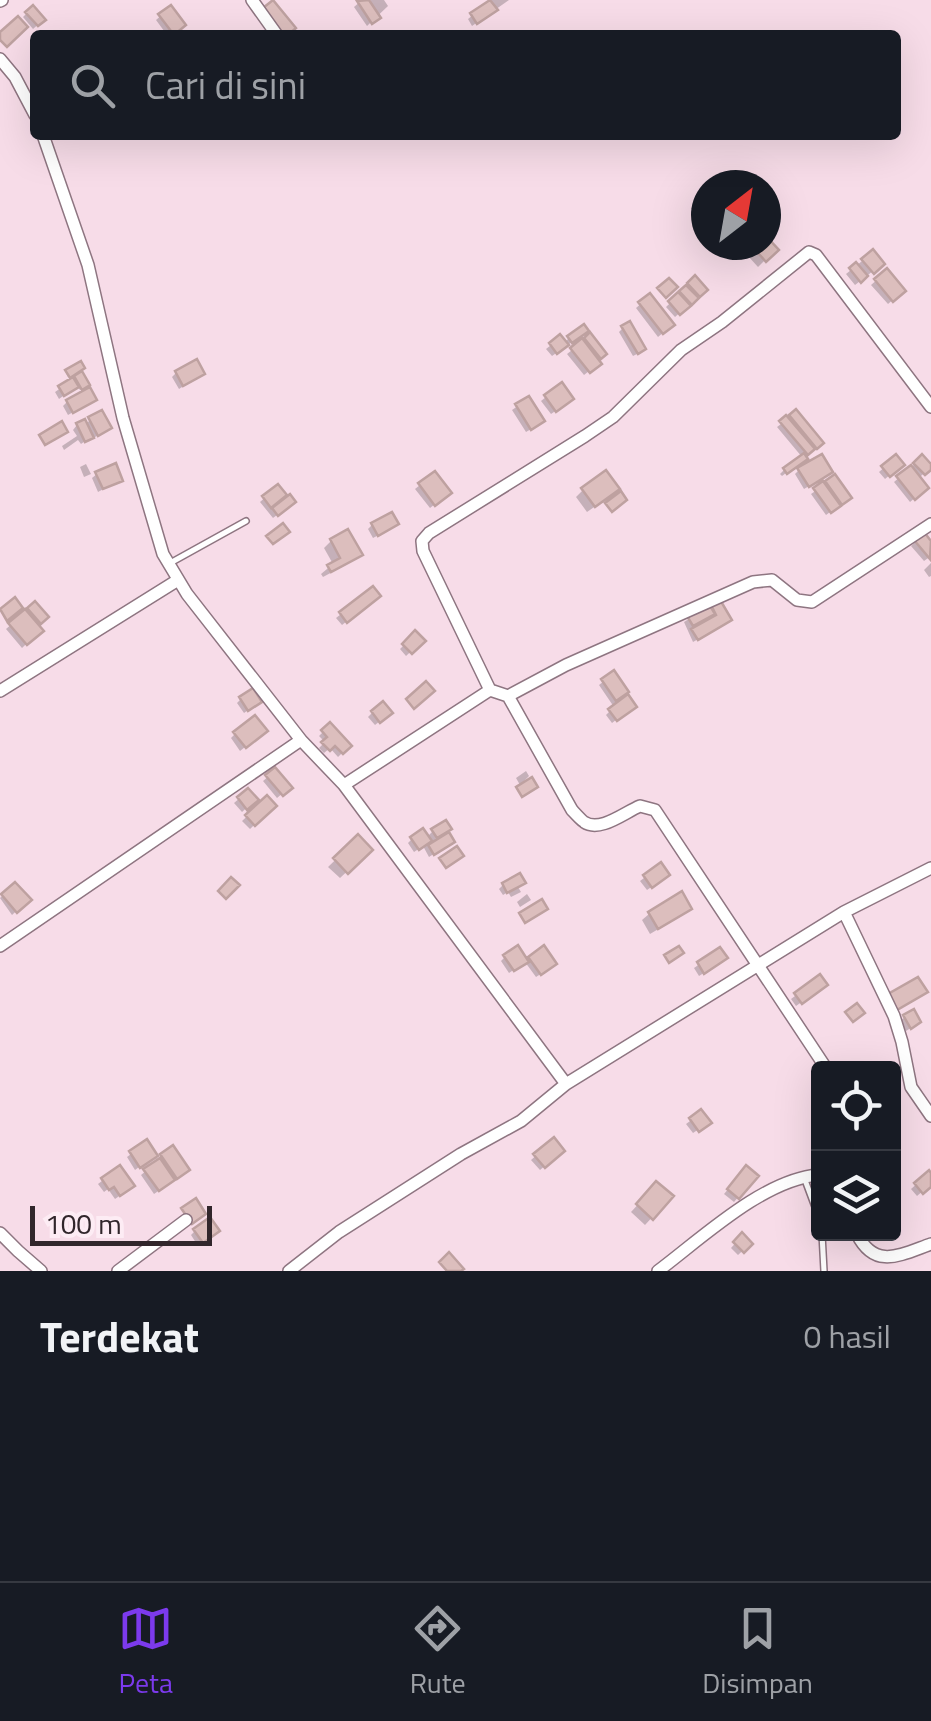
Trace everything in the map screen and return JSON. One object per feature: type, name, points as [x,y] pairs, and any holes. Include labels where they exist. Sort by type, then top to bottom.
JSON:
[{"type":"street","points":[[252,0],[273,30]]},
{"type":"street","points":[[0,59],[30,106]]},
{"type":"street","points":[[46,140],[88,266],[123,418],[160,546],[178,580],[301,740],[344,785],[566,1084]]},
{"type":"street","points":[[821,1061],[654,810],[640,806],[592,825],[572,810],[508,696],[490,690],[423,551],[422,541],[613,417],[682,350],[808,253],[816,255],[931,407]]},
{"type":"street","points":[[508,696],[566,665],[754,582],[772,580],[797,600],[812,602],[931,524]]},
{"type":"street","points":[[0,691],[178,580]]},
{"type":"street","points":[[344,785],[490,690]]},
{"type":"street","points":[[2,941],[301,740]]},
{"type":"street","points":[[289,1271],[339,1232],[461,1154],[521,1121],[566,1084],[844,912],[931,868]]},
{"type":"street","points":[[844,912],[894,1016],[912,1086],[931,1116]]},
{"type":"street","points":[[658,1271],[760,1195],[811,1176]]},
{"type":"street","points":[[118,1271],[186,1220]]},
{"type":"street","points":[[0,1232],[41,1271]]},
{"type":"street","points":[[860,1241],[864,1248],[882,1258],[931,1244]]},
{"type":"lane","points":[[169,563],[246,521]]},
{"type":"lane","points":[[804,1176],[811,1196]]},
{"type":"lane","points":[[822,1241],[824,1271]]},
{"type":"building","points":[[273,0],[296,28],[280,30],[263,8]]},
{"type":"building","points":[[369,0],[381,18],[372,24],[357,1]]},
{"type":"building","points":[[490,0],[498,10],[477,24],[470,13]]},
{"type":"building","points":[[33,5],[46,20],[38,26],[25,12]]},
{"type":"building","points":[[171,5],[186,25],[170,30],[158,14]]},
{"type":"building","points":[[18,16],[28,27],[7,47],[0,40],[0,32]]},
{"type":"building","points":[[873,249],[885,264],[874,274],[861,259]]},
{"type":"building","points":[[856,262],[868,276],[861,283],[849,268]]},
{"type":"building","points":[[887,268],[906,291],[893,302],[874,279]]},
{"type":"building","points":[[695,275],[708,290],[700,297],[687,283]]},
{"type":"building","points":[[669,278],[678,287],[666,298],[657,288]]},
{"type":"building","points":[[686,285],[699,298],[692,305],[679,291]]},
{"type":"building","points":[[678,292],[691,306],[680,315],[668,301]]},
{"type":"building","points":[[650,293],[675,325],[663,334],[638,302]]},
{"type":"building","points":[[630,321],[646,349],[638,354],[621,326]]},
{"type":"building","points":[[584,324],[589,331],[572,343],[567,336]]},
{"type":"building","points":[[590,332],[607,354],[601,359],[584,338]]},
{"type":"building","points":[[560,334],[569,345],[557,354],[549,343]]},
{"type":"building","points":[[582,338],[602,364],[590,373],[570,348]]},
{"type":"building","points":[[197,359],[205,374],[183,386],[175,371]]},
{"type":"building","points":[[81,361],[85,368],[70,378],[65,370]]},
{"type":"building","points":[[82,371],[90,385],[82,390],[74,376]]},
{"type":"building","points":[[73,377],[79,387],[64,396],[58,386]]},
{"type":"building","points":[[562,382],[574,399],[556,412],[544,395]]},
{"type":"building","points":[[90,387],[97,400],[73,413],[66,400]]},
{"type":"building","points":[[529,396],[545,421],[531,430],[515,404]]},
{"type":"building","points":[[796,409],[824,443],[817,449],[789,415]]},
{"type":"building","points":[[102,410],[112,428],[98,436],[88,417]]},
{"type":"building","points":[[786,415],[815,449],[808,455],[779,421]]},
{"type":"building","points":[[85,419],[94,438],[85,442],[76,423]]},
{"type":"building","points":[[62,421],[68,432],[45,445],[39,435]]},
{"type":"building","points":[[804,453],[808,459],[787,474],[783,468]]},
{"type":"building","points":[[822,454],[833,472],[809,487],[797,468]]},
{"type":"building","points":[[896,454],[905,465],[890,477],[881,466]]},
{"type":"building","points":[[922,454],[931,464],[925,475],[913,463]]},
{"type":"building","points":[[116,463],[123,481],[103,489],[95,472]]},
{"type":"building","points":[[911,465],[929,488],[915,500],[896,476]]},
{"type":"building","points":[[606,470],[620,489],[595,507],[581,488]]},
{"type":"building","points":[[435,471],[452,493],[435,506],[418,483]]},
{"type":"building","points":[[835,474],[852,498],[842,505],[825,481]]},
{"type":"building","points":[[823,481],[841,506],[831,513],[813,488]]},
{"type":"building","points":[[278,484],[287,495],[271,508],[262,496]]},
{"type":"building","points":[[621,491],[627,500],[612,512],[605,503]]},
{"type":"building","points":[[290,494],[296,502],[278,516],[272,508]]},
{"type":"building","points":[[392,512],[399,524],[378,536],[371,523]]},
{"type":"building","points":[[283,523],[290,532],[273,544],[266,536]]},
{"type":"building","points":[[348,529],[363,555],[331,572],[327,565],[340,558],[330,539]]},
{"type":"building","points":[[924,532],[931,541],[930,559],[914,540]]},
{"type":"building","points":[[373,586],[381,596],[347,623],[339,612]]},
{"type":"building","points":[[15,597],[23,608],[7,621],[0,609]]},
{"type":"building","points":[[719,598],[732,620],[698,640],[691,629],[716,615],[710,603]]},
{"type":"building","points":[[35,601],[49,617],[41,624],[27,608]]},
{"type":"building","points":[[709,604],[715,614],[693,626],[687,616]]},
{"type":"building","points":[[25,609],[44,631],[27,645],[8,623]]},
{"type":"building","points":[[415,630],[426,641],[412,654],[402,644]]},
{"type":"building","points":[[614,670],[629,692],[616,701],[601,679]]},
{"type":"building","points":[[426,681],[435,691],[414,709],[406,699]]},
{"type":"building","points":[[253,688],[262,702],[248,711],[239,697]]},
{"type":"building","points":[[628,694],[637,707],[617,721],[608,709]]},
{"type":"building","points":[[383,701],[393,713],[380,723],[371,711]]},
{"type":"building","points":[[255,715],[268,731],[246,748],[233,732]]},
{"type":"building","points":[[330,722],[352,746],[343,754],[335,746],[330,751],[321,742],[327,737],[321,730]]},
{"type":"building","points":[[275,767],[293,788],[283,796],[265,775]]},
{"type":"building","points":[[532,777],[538,787],[522,797],[516,787]]},
{"type":"building","points":[[248,788],[259,800],[247,810],[237,797]]},
{"type":"building","points":[[267,795],[277,806],[255,826],[245,815]]},
{"type":"building","points":[[446,820],[452,829],[437,838],[431,829]]},
{"type":"building","points":[[423,828],[432,841],[419,850],[410,837]]},
{"type":"building","points":[[449,832],[455,842],[434,855],[428,845]]},
{"type":"building","points":[[358,834],[373,850],[348,874],[333,858]]},
{"type":"building","points":[[457,846],[464,856],[446,868],[439,858]]},
{"type":"building","points":[[661,862],[670,875],[652,888],[643,875]]},
{"type":"building","points":[[520,873],[526,883],[507,893],[502,883]]},
{"type":"building","points":[[231,877],[240,885],[226,899],[218,891]]},
{"type":"building","points":[[15,882],[32,900],[17,913],[1,894]]},
{"type":"building","points":[[682,891],[692,909],[658,929],[648,912]]},
{"type":"building","points":[[542,899],[548,909],[525,923],[519,913]]},
{"type":"building","points":[[518,945],[529,962],[514,971],[503,955]]},
{"type":"building","points":[[544,945],[557,964],[541,975],[528,957]]},
{"type":"building","points":[[679,946],[684,953],[669,963],[664,955]]},
{"type":"building","points":[[720,947],[728,958],[704,974],[697,962]]},
{"type":"building","points":[[820,974],[828,985],[802,1004],[794,993]]},
{"type":"building","points":[[918,977],[928,992],[897,1010],[888,994]]},
{"type":"building","points":[[857,1003],[865,1013],[853,1022],[845,1012]]},
{"type":"building","points":[[914,1009],[921,1022],[911,1029],[903,1015]]},
{"type":"building","points":[[701,1109],[712,1123],[699,1132],[689,1118]]},
{"type":"building","points":[[554,1137],[565,1151],[545,1168],[533,1154]]},
{"type":"building","points":[[147,1139],[158,1156],[140,1168],[129,1151]]},
{"type":"building","points":[[173,1145],[190,1170],[177,1179],[160,1154]]},
{"type":"building","points":[[160,1158],[175,1180],[159,1191],[143,1169]]},
{"type":"building","points":[[120,1165],[135,1186],[120,1196],[114,1187],[109,1190],[101,1178]]},
{"type":"building","points":[[746,1165],[759,1176],[739,1199],[727,1189]]},
{"type":"building","points":[[929,1170],[931,1187],[923,1194],[914,1183]]},
{"type":"building","points":[[656,1181],[674,1196],[653,1220],[636,1204]]},
{"type":"building","points":[[196,1198],[206,1214],[192,1224],[181,1208]]},
{"type":"building","points":[[210,1217],[220,1231],[203,1243],[193,1229]]},
{"type":"building","points":[[742,1232],[753,1244],[744,1253],[733,1242]]},
{"type":"building","points":[[449,1252],[464,1269],[447,1271],[439,1262]]}]
